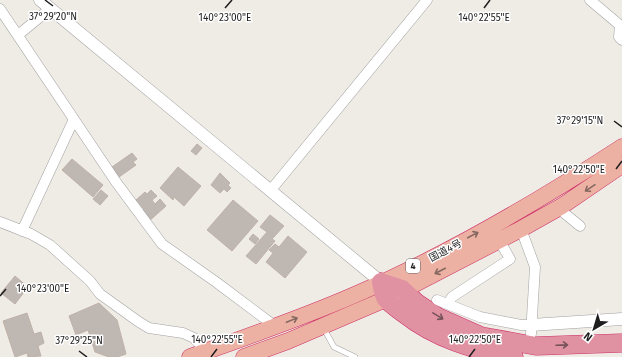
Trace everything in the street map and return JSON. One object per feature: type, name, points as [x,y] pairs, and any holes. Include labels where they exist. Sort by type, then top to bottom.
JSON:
[{"type":"highway","name":"国道4号","points":[[244,357],[323,326],[383,290],[432,257],[578,176],[622,147]]},
{"type":"highway","name":"国道4号","points":[[402,289],[521,229],[558,208],[622,165]]},
{"type":"highway","points":[[383,290],[402,289],[417,303],[438,317],[481,336],[536,346],[622,343]]},
{"type":"highway","name":"国道4号","points":[[190,357],[276,327],[353,296],[383,290]]},
{"type":"highway","points":[[383,290],[408,317],[452,342],[480,351],[514,357]]},
{"type":"street","points":[[40,0],[126,69],[270,191],[383,290]]},
{"type":"street","points":[[270,191],[427,0]]},
{"type":"street","points":[[590,0],[621,26],[619,37],[622,40]]},
{"type":"street","points":[[18,35],[51,8]]},
{"type":"street","points":[[2,16],[18,35],[120,188],[162,244],[276,327]]},
{"type":"street","points":[[22,231],[74,119]]},
{"type":"street","points":[[558,208],[580,226]]},
{"type":"street","points":[[0,222],[31,234],[50,245],[77,268],[100,294],[139,322],[149,328],[183,333],[194,338],[206,351]]},
{"type":"street","points":[[521,229],[536,267],[531,330]]},
{"type":"street","points":[[448,303],[452,297],[510,259],[499,240]]},
{"type":"street","points":[[437,300],[448,303],[480,317],[521,325],[531,330],[622,319]]},
{"type":"lane","points":[[323,326],[334,347],[355,357]]},
{"type":"building","points":[[197,144],[202,148],[196,155],[191,151]]},
{"type":"building","points":[[132,153],[137,159],[133,162],[136,165],[119,177],[112,167]]},
{"type":"building","points":[[72,159],[103,185],[93,197],[62,170]]},
{"type":"building","points":[[178,167],[201,186],[184,206],[174,197],[173,200],[160,188]]},
{"type":"building","points":[[220,173],[230,183],[228,185],[231,188],[227,192],[224,189],[220,193],[211,185]]},
{"type":"building","points":[[101,190],[108,196],[100,205],[93,199]]},
{"type":"building","points":[[151,190],[157,196],[152,200],[155,204],[160,199],[166,206],[148,222],[141,212],[144,209],[136,200],[145,192],[147,194]]},
{"type":"building","points":[[233,200],[258,221],[232,251],[207,230]]},
{"type":"building","points":[[270,215],[284,226],[272,239],[275,241],[256,264],[246,256],[267,232],[260,227]]},
{"type":"building","points":[[253,234],[259,239],[255,244],[249,239]]},
{"type":"building","points":[[288,236],[307,252],[285,278],[266,262],[273,253],[269,250],[275,244],[279,247]]},
{"type":"building","points":[[15,276],[28,287],[15,304],[1,293]]},
{"type":"building","points":[[99,303],[117,320],[126,354],[117,357],[109,357],[95,352],[88,330],[76,335],[69,316]]},
{"type":"building","points":[[27,313],[34,334],[41,332],[44,343],[38,346],[41,356],[28,357],[27,353],[15,357],[3,321]]}]
